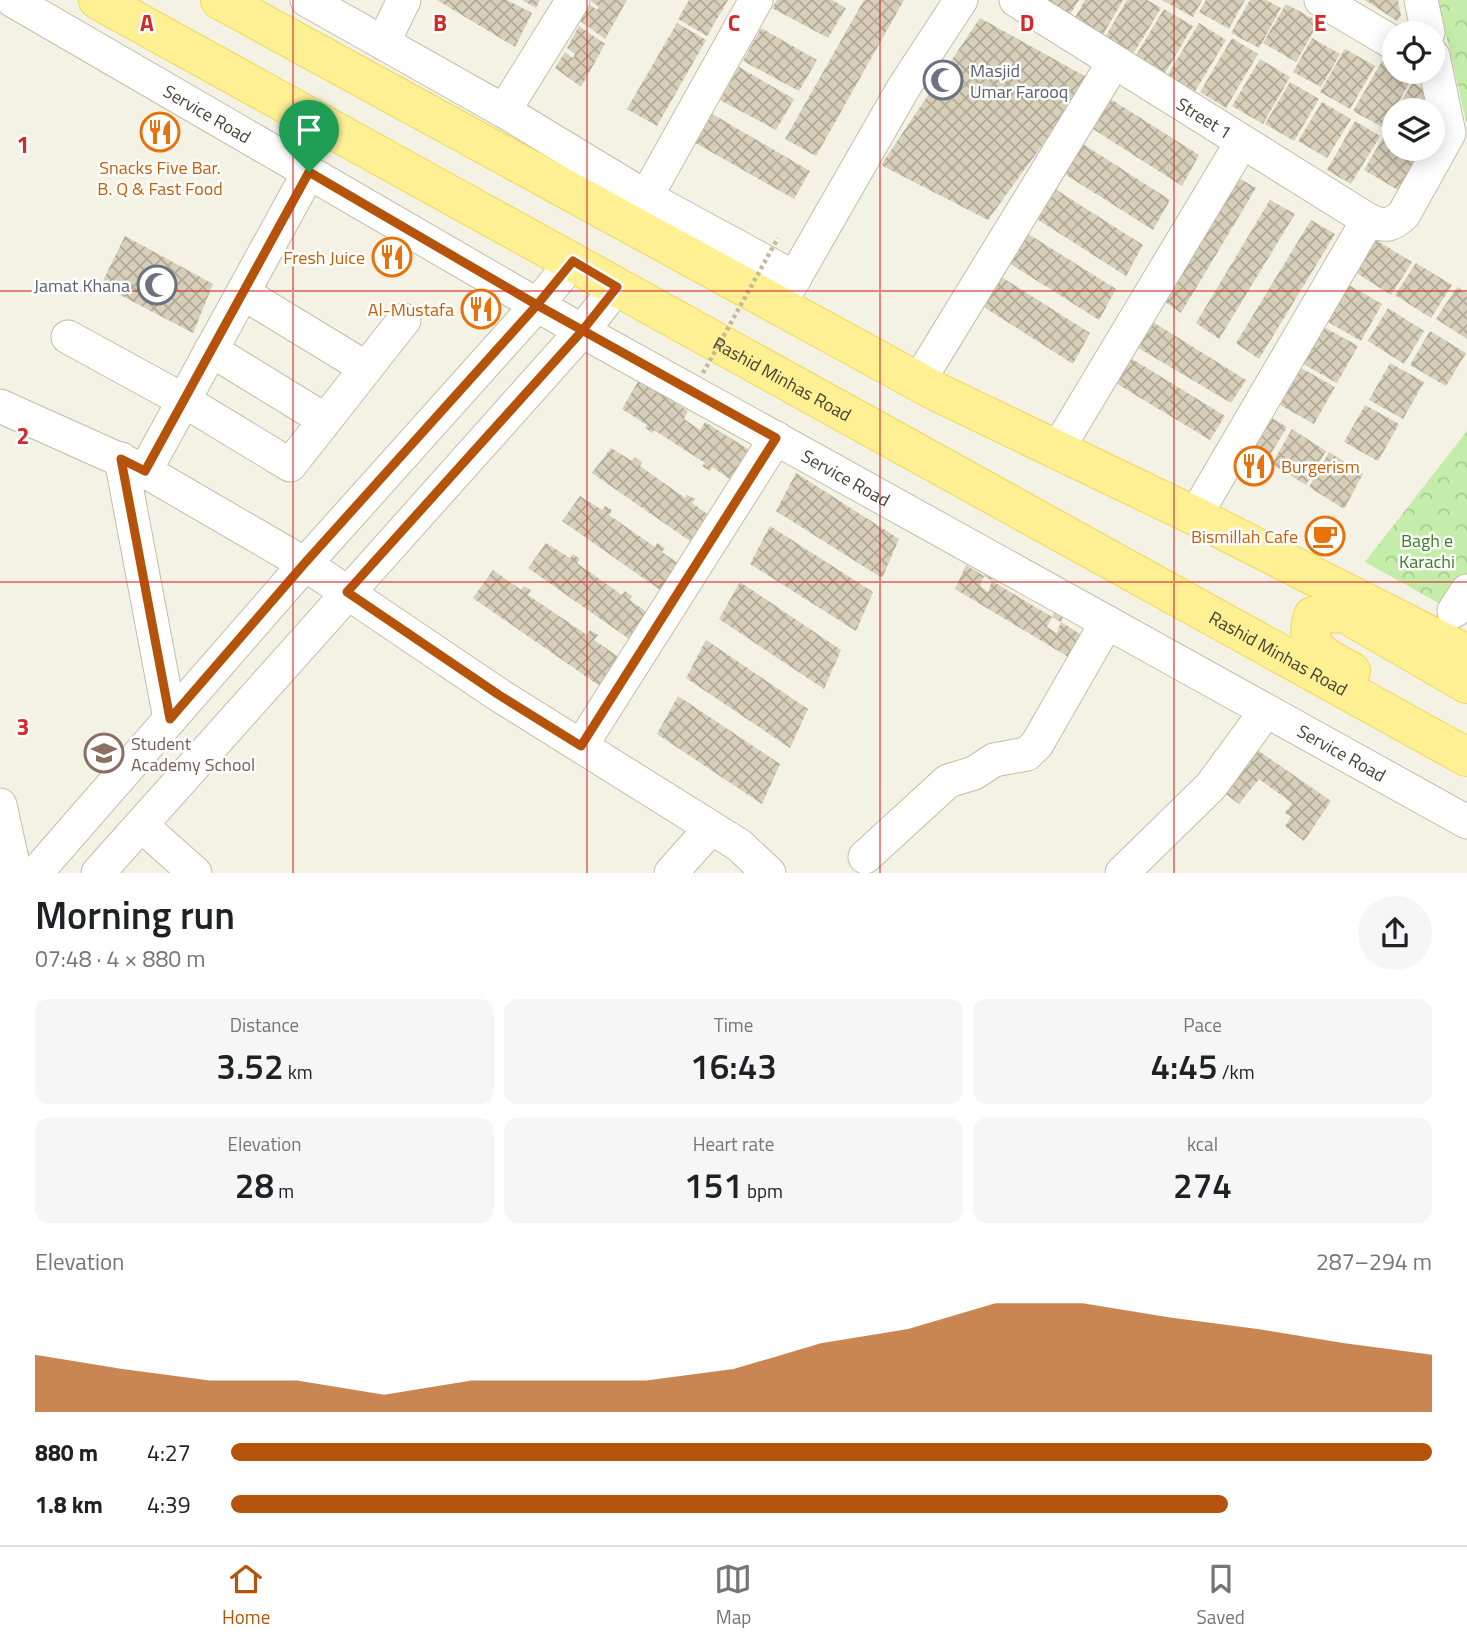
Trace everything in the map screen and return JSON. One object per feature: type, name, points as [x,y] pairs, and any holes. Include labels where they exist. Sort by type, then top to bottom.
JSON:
[{"type":"main road","name":"Rashid Minhas Road","points":[[98,0],[1467,757]]},
{"type":"main road","points":[[219,0],[635,209],[787,291],[918,382],[1195,516],[1467,654]]},
{"type":"main road","points":[[1467,684],[1346,614],[1327,613],[1313,616],[1309,628],[1312,642],[1323,656],[1397,695],[1467,740]]},
{"type":"street","name":"Service Road","points":[[12,0],[582,331],[1467,822]]},
{"type":"street","points":[[307,0],[504,111],[635,209],[755,0]]},
{"type":"street","points":[[383,43],[404,0]]},
{"type":"street","points":[[504,111],[573,0]]},
{"type":"street","points":[[787,291],[904,87],[961,0]]},
{"type":"street","name":"Street 1","points":[[1016,0],[1242,142],[1381,222]]},
{"type":"street","points":[[1321,0],[1382,36]]},
{"type":"street","points":[[1420,0],[1425,21]]},
{"type":"street","points":[[918,382],[1114,62]]},
{"type":"street","points":[[1195,516],[1381,222],[1404,214],[1449,133],[1438,84]]},
{"type":"street","points":[[1057,450],[1242,142]]},
{"type":"street","points":[[170,719],[133,465],[183,400],[309,172]]},
{"type":"street","points":[[36,873],[304,564],[537,305],[573,261]]},
{"type":"street","points":[[98,873],[582,331],[617,287]]},
{"type":"street","points":[[243,293],[366,368]]},
{"type":"street","points":[[68,337],[183,400],[290,465],[404,320]]},
{"type":"street","points":[[211,350],[326,420]]},
{"type":"street","points":[[0,406],[133,465],[304,564],[499,695],[739,845],[769,873]]},
{"type":"street","points":[[581,746],[776,438]]},
{"type":"street","points":[[865,857],[948,781],[974,773],[994,760],[1027,754],[1037,744],[1107,622]]},
{"type":"street","points":[[1143,866],[1211,786],[1266,711]]},
{"type":"street","points":[[0,805],[15,873]]},
{"type":"street","points":[[141,825],[195,873]]},
{"type":"street","points":[[671,873],[711,828]]},
{"type":"path","points":[[703,373],[778,238]]},
{"type":"green space","points":[[1438,0],[1467,0],[1467,125],[1445,21]]},
{"type":"green space","name":"Bagh e Karachi","points":[[1467,431],[1467,619],[1365,562]]},
{"type":"building","points":[[437,0],[507,0],[532,13],[515,47]]},
{"type":"building","points":[[522,0],[540,0],[536,8]]},
{"type":"building","points":[[590,0],[627,0],[605,39],[579,20],[589,4],[597,10],[599,7]]},
{"type":"building","points":[[689,0],[728,0],[707,36],[678,19]]},
{"type":"building","points":[[777,0],[832,0],[846,8],[828,38],[772,8]]},
{"type":"building","points":[[864,0],[904,0],[816,156],[785,139]]},
{"type":"building","points":[[1041,0],[1079,0],[1066,21]]},
{"type":"building","points":[[1085,0],[1123,0],[1101,38],[1073,21]]},
{"type":"building","points":[[1127,0],[1147,0],[1161,8],[1132,56],[1104,39]]},
{"type":"building","points":[[1162,0],[1202,0],[1193,17]]},
{"type":"building","points":[[1206,0],[1245,0],[1229,29],[1199,12]]},
{"type":"building","points":[[1250,0],[1266,0],[1281,8],[1259,48],[1231,33]]},
{"type":"building","points":[[1365,0],[1398,0],[1401,16],[1397,21]]},
{"type":"building","points":[[1286,4],[1319,22],[1296,62],[1263,43]]},
{"type":"building","points":[[1164,9],[1193,26],[1164,75],[1135,57]]},
{"type":"building","points":[[980,18],[1090,79],[988,220],[881,165]]},
{"type":"building","points":[[677,23],[706,40],[657,126],[627,109]]},
{"type":"building","points":[[1199,23],[1226,40],[1194,93],[1167,76]]},
{"type":"building","points":[[579,26],[605,44],[581,87],[555,68],[565,52],[573,58],[575,54],[567,48]]},
{"type":"building","points":[[761,28],[817,60],[799,91],[743,61]]},
{"type":"building","points":[[1232,38],[1258,54],[1226,108],[1200,92]]},
{"type":"building","points":[[1312,38],[1340,54],[1321,87],[1293,72]]},
{"type":"building","points":[[1345,49],[1375,66],[1350,109],[1320,92]]},
{"type":"building","points":[[1260,59],[1290,77],[1263,124],[1232,106]]},
{"type":"building","points":[[1382,61],[1382,84],[1409,84],[1401,98],[1382,98],[1382,127],[1353,111]]},
{"type":"building","points":[[739,67],[794,99],[776,130],[720,100]]},
{"type":"building","points":[[1290,82],[1319,99],[1294,141],[1265,124]]},
{"type":"building","points":[[1412,84],[1416,84],[1427,92],[1429,98],[1403,98]]},
{"type":"building","points":[[1101,93],[1199,155],[1182,186],[1082,122]]},
{"type":"building","points":[[1322,102],[1351,119],[1327,158],[1298,141]]},
{"type":"building","points":[[709,112],[810,171],[794,199],[692,141]]},
{"type":"building","points":[[1355,121],[1380,136],[1351,184],[1327,170]]},
{"type":"building","points":[[1072,137],[1170,200],[1153,230],[1052,166]]},
{"type":"building","points":[[1382,140],[1382,161],[1415,161],[1398,190],[1364,170]]},
{"type":"building","points":[[1232,174],[1256,188],[1181,313],[1158,297]]},
{"type":"building","points":[[1044,182],[1143,245],[1126,276],[1026,212]]},
{"type":"building","points":[[1270,200],[1295,214],[1219,339],[1196,323]]},
{"type":"building","points":[[1311,220],[1335,234],[1259,359],[1236,343]]},
{"type":"building","points":[[1017,227],[1116,289],[1099,320],[998,256]]},
{"type":"building","name":"Jamat Khana","points":[[125,236],[213,284],[193,333],[101,285]]},
{"type":"building","points":[[1376,240],[1412,262],[1391,295],[1355,272]]},
{"type":"building","points":[[1416,263],[1452,285],[1431,318],[1395,295]]},
{"type":"building","points":[[992,271],[1090,333],[1073,364],[973,300]]},
{"type":"building","points":[[1349,285],[1382,304],[1361,341],[1328,322]]},
{"type":"building","points":[[1457,287],[1467,293],[1467,339],[1436,319]]},
{"type":"building","points":[[1388,308],[1424,331],[1404,364],[1368,341]]},
{"type":"building","points":[[1145,317],[1246,380],[1231,403],[1130,343]]},
{"type":"building","points":[[1324,327],[1358,346],[1337,383],[1303,364]]},
{"type":"building","points":[[1430,331],[1466,353],[1446,386],[1410,365]]},
{"type":"building","points":[[1124,354],[1225,416],[1210,440],[1109,379]]},
{"type":"building","points":[[1390,363],[1424,382],[1403,419],[1369,400]]},
{"type":"building","points":[[1301,368],[1335,387],[1314,424],[1280,405]]},
{"type":"building","points":[[639,380],[688,411],[684,419],[700,430],[705,422],[751,451],[733,481],[712,467],[710,471],[702,466],[705,463],[654,430],[652,433],[645,428],[647,425],[622,409]]},
{"type":"building","points":[[1365,405],[1399,424],[1378,461],[1344,442]]},
{"type":"building","points":[[1265,414],[1287,427],[1267,460],[1247,451]]},
{"type":"building","points":[[1292,429],[1326,451],[1306,485],[1272,464]]},
{"type":"building","points":[[611,448],[632,461],[635,457],[642,462],[640,466],[685,498],[687,495],[695,499],[692,503],[713,518],[697,546],[592,473]]},
{"type":"building","points":[[1329,452],[1363,474],[1344,509],[1309,487]]},
{"type":"building","points":[[796,473],[899,539],[882,578],[776,511]]},
{"type":"building","points":[[580,496],[602,510],[605,506],[612,510],[609,515],[655,547],[657,543],[665,548],[662,552],[682,566],[666,594],[562,521]]},
{"type":"building","points":[[770,526],[873,592],[856,631],[750,564]]},
{"type":"building","points":[[546,543],[570,558],[573,554],[580,559],[577,563],[622,595],[625,591],[632,596],[630,600],[648,613],[632,641],[528,568]]},
{"type":"building","points":[[966,565],[984,576],[980,586],[988,592],[992,581],[1052,617],[1047,627],[1057,633],[1061,622],[1090,640],[1080,664],[955,589]]},
{"type":"building","points":[[987,568],[996,573],[992,581],[984,576]]},
{"type":"building","points":[[493,570],[521,590],[524,586],[531,590],[528,595],[587,635],[590,630],[598,635],[594,640],[623,660],[604,689],[473,598]]},
{"type":"building","points":[[740,582],[841,650],[824,689],[719,619]]},
{"type":"building","points":[[1056,609],[1064,614],[1061,622],[1052,617]]},
{"type":"building","points":[[706,640],[808,709],[790,748],[686,678]]},
{"type":"building","points":[[678,696],[780,764],[762,804],[657,734]]},
{"type":"building","points":[[1256,749],[1331,801],[1304,841],[1285,826],[1291,817],[1285,813],[1292,803],[1259,779],[1239,804],[1223,792]]},
{"type":"place","name":"Masjid Umar Farooq","points":[[943,80]]},
{"type":"place","name":"Snacks Five Bar. B. Q & Fast Food","points":[[160,132]]},
{"type":"place","name":"Fresh Juice","points":[[392,257]]},
{"type":"place","name":"Jamat Khana","points":[[157,285]]},
{"type":"place","name":"Al-Mustafa","points":[[481,309]]},
{"type":"place","name":"Burgerism","points":[[1254,466]]},
{"type":"place","name":"Bismillah Cafe","points":[[1325,536]]},
{"type":"place","name":"Student Academy School","points":[[104,753]]},
{"type":"route","points":[[309,172],[145,471],[121,459],[170,719],[304,564],[537,305],[582,331],[776,438],[581,746],[499,695],[347,592],[582,331],[617,287],[573,261],[537,305],[309,172]]}]
